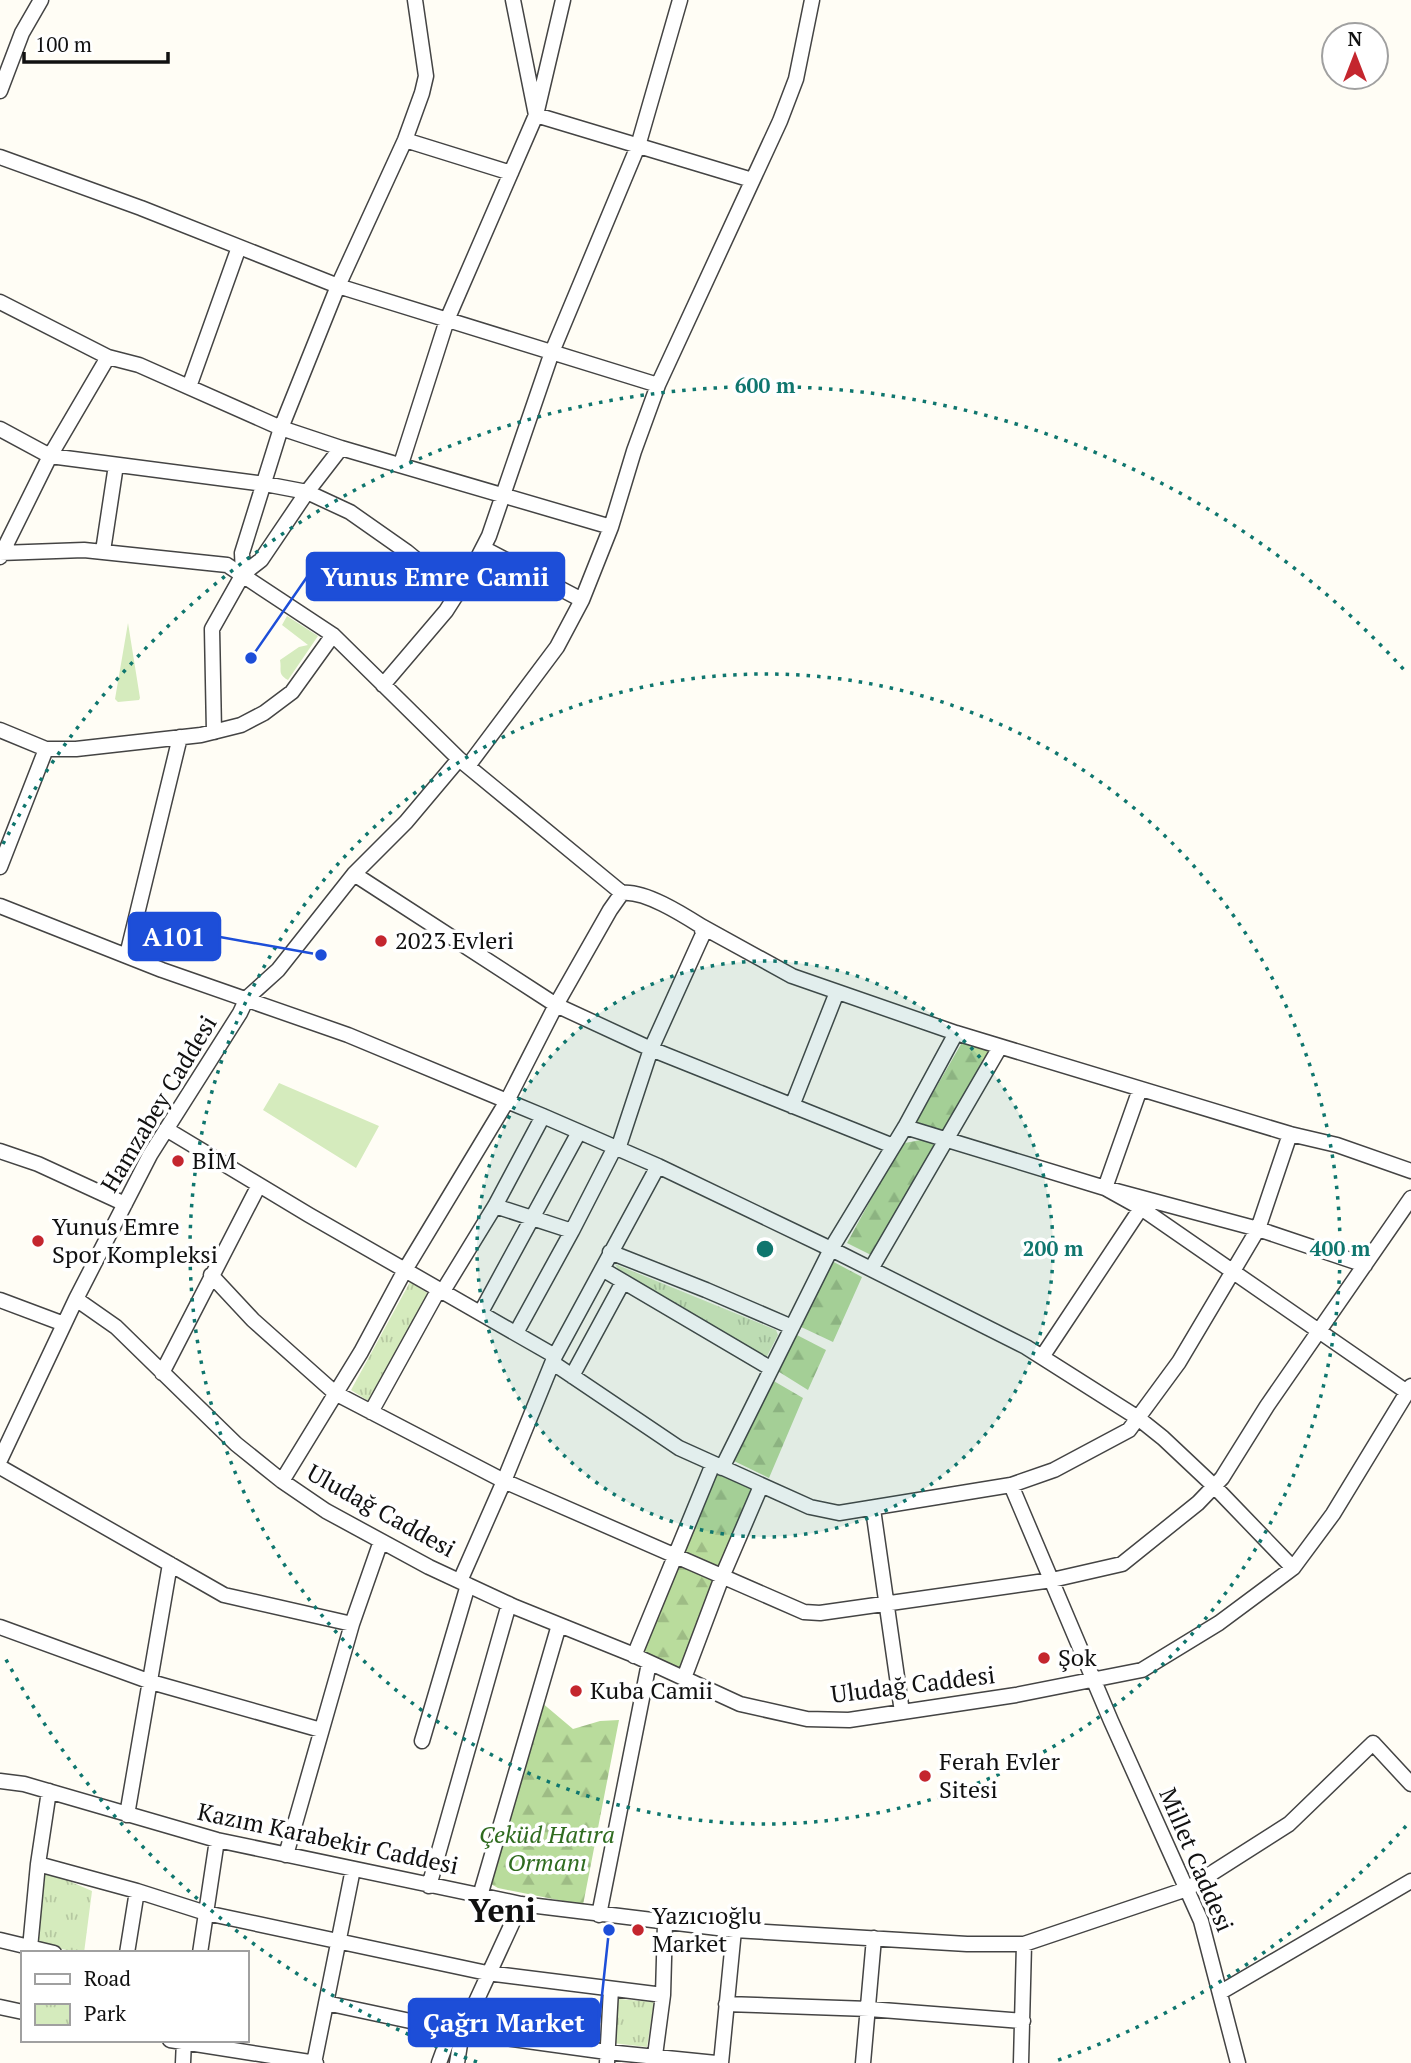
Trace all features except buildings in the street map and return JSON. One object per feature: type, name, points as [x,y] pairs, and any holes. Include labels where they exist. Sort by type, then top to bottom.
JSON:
[{"type":"street","points":[[0,91],[22,33],[41,0]]},
{"type":"street","points":[[243,574],[242,553],[281,428],[338,286],[405,140],[422,93],[426,76],[415,0]]},
{"type":"street","points":[[513,0],[536,116]]},
{"type":"street","points":[[401,464],[447,320],[536,116],[563,0]]},
{"type":"street","points":[[383,685],[433,629],[458,594],[483,548],[504,495],[552,352],[638,146],[680,0]]},
{"type":"street","name":"Hamzabey Caddesi","points":[[0,1460],[76,1299],[150,1155],[247,998],[278,970],[354,874],[464,762],[557,646],[582,600],[611,527],[634,450],[658,385],[780,121],[796,79],[812,0]]},
{"type":"street","points":[[536,116],[752,180]]},
{"type":"street","points":[[405,140],[511,173]]},
{"type":"street","points":[[0,157],[338,286],[658,385]]},
{"type":"street","points":[[189,387],[239,247]]},
{"type":"street","points":[[0,302],[108,357],[139,365],[281,428],[611,527]]},
{"type":"street","points":[[108,357],[50,456],[0,554],[84,550],[227,565],[333,635],[464,762],[622,892],[632,891],[682,914],[792,976],[837,992],[1000,1047],[1337,1145],[1411,1171]]},
{"type":"street","points":[[0,429],[50,456],[307,492],[350,512],[407,552],[458,594]]},
{"type":"street","points":[[214,732],[212,629],[243,574],[261,560],[341,448]]},
{"type":"street","points":[[103,551],[116,465]]},
{"type":"street","points":[[483,548],[582,600]]},
{"type":"street","points":[[0,730],[46,749],[76,750],[214,732],[241,725],[264,713],[292,692],[333,635]]},
{"type":"street","points":[[127,955],[180,737]]},
{"type":"street","points":[[0,866],[46,749]]},
{"type":"street","points":[[354,874],[556,1005],[651,1049],[892,1146]]},
{"type":"street","points":[[282,1481],[361,1352],[405,1270],[507,1101],[556,1005],[622,892]]},
{"type":"street","points":[[0,906],[207,986],[348,1035],[543,1116],[659,1166],[871,1269],[1042,1357],[1138,1418],[1214,1486],[1293,1568]]},
{"type":"street","points":[[516,1333],[617,1148],[651,1049],[703,934],[701,926]]},
{"type":"street","points":[[792,1106],[837,992]]},
{"type":"street","points":[[634,1656],[674,1556],[718,1466],[831,1249],[905,1128],[956,1033]]},
{"type":"street","points":[[871,1269],[1000,1047]]},
{"type":"street","points":[[1105,1188],[1140,1089]]},
{"type":"street","points":[[371,1412],[441,1290],[495,1206],[543,1116]]},
{"type":"street","points":[[905,1128],[1105,1188],[1258,1229],[1365,1265]]},
{"type":"street","points":[[166,1129],[516,1333],[572,1376],[679,1448],[791,1500],[839,1513],[873,1510],[924,1498],[1011,1485],[1054,1470],[1129,1430],[1179,1362],[1258,1229],[1290,1133]]},
{"type":"street","points":[[481,1312],[579,1132]]},
{"type":"street","points":[[0,1151],[38,1164],[125,1204]]},
{"type":"street","points":[[422,1741],[464,1583],[504,1481],[554,1360],[610,1252],[659,1166]]},
{"type":"street","points":[[162,1373],[259,1185]]},
{"type":"street","points":[[1105,1188],[1141,1208],[1318,1331],[1409,1389]]},
{"type":"street","points":[[211,1275],[253,1320],[334,1393],[504,1481],[804,1612],[820,1613],[1052,1580],[1122,1564],[1198,1503],[1222,1478],[1267,1406],[1411,1198]]},
{"type":"street","points":[[495,1206],[572,1231]]},
{"type":"street","points":[[1042,1357],[1141,1208]]},
{"type":"street","points":[[610,1252],[792,1327]]},
{"type":"street","points":[[602,1269],[771,1368]]},
{"type":"street","points":[[572,1376],[623,1282]]},
{"type":"street","name":"Uludağ Caddesi","points":[[76,1299],[116,1327],[236,1444],[282,1481],[326,1511],[509,1604],[740,1704],[807,1719],[849,1720],[1142,1670],[1219,1623],[1293,1568],[1334,1514],[1409,1389]]},
{"type":"street","points":[[0,1300],[64,1324]]},
{"type":"street","points":[[0,1467],[224,1595],[352,1624]]},
{"type":"street","name":"Millet Caddesi","points":[[1011,1485],[1116,1732],[1201,1921],[1221,1992],[1232,2062]]},
{"type":"street","points":[[684,1678],[722,1577],[761,1486]]},
{"type":"street","points":[[873,1510],[902,1712]]},
{"type":"street","points":[[286,1855],[352,1624],[381,1541]]},
{"type":"street","points":[[127,1815],[170,1564]]},
{"type":"street","points":[[429,1886],[509,1604]]},
{"type":"street","points":[[480,1896],[559,1625]]},
{"type":"street","points":[[0,1627],[151,1682],[321,1730]]},
{"type":"street","points":[[600,1915],[649,1663]]},
{"type":"street","name":"Kazım Karabekir Caddesi","points":[[0,1781],[24,1784],[217,1840],[521,1904],[734,1930],[967,1944],[1024,1944],[1187,1889],[1289,1824],[1373,1744],[1411,1784]]},
{"type":"street","points":[[30,1948],[38,1864],[49,1791]]},
{"type":"street","points":[[200,1951],[217,1840]]},
{"type":"street","points":[[38,1864],[206,1913],[487,1973],[663,1995]]},
{"type":"street","points":[[185,2042],[315,2063],[353,1869]]},
{"type":"street","points":[[1221,1992],[1411,1881]]},
{"type":"street","points":[[127,1951],[137,1891]]},
{"type":"street","points":[[439,2063],[521,1904]]},
{"type":"street","points":[[655,2060],[663,1995],[665,1923]]},
{"type":"street","points":[[721,2063],[734,1930]]},
{"type":"street","points":[[863,2063],[874,1938]]},
{"type":"street","points":[[0,1940],[44,1951]]},
{"type":"street","points":[[1021,2063],[1024,1944]]},
{"type":"street","points":[[607,2057],[611,1989]]},
{"type":"street","points":[[326,2003],[457,2031],[607,2057],[716,2063]]},
{"type":"street","points":[[726,2004],[869,2009],[1023,2021]]},
{"type":"street","points":[[0,2007],[21,2012]]},
{"type":"street","points":[[457,2031],[457,2063]]},
{"type":"street","points":[[179,2042],[183,2063]]},
{"type":"green space","points":[[287,616],[318,636],[288,680],[281,674],[280,660],[299,647],[308,645],[282,625]]},
{"type":"green space","points":[[128,623],[140,698],[118,702],[115,699]]},
{"type":"green space","points":[[964,1039],[992,1048],[945,1131],[915,1124]]},
{"type":"green space","points":[[279,1083],[379,1126],[356,1168],[263,1110]]},
{"type":"green space","points":[[926,1139],[937,1144],[873,1256],[847,1243],[893,1159],[905,1143]]},
{"type":"green space","points":[[830,1260],[862,1277],[833,1342],[799,1326]]},
{"type":"green space","points":[[615,1264],[776,1330],[778,1335],[766,1358],[618,1269]]},
{"type":"green space","points":[[410,1282],[429,1294],[370,1402],[351,1390]]},
{"type":"green space","points":[[795,1334],[826,1350],[808,1390],[776,1370]]},
{"type":"green space","points":[[772,1380],[803,1398],[769,1478],[734,1461]]},
{"type":"green space","points":[[717,1473],[754,1489],[720,1570],[683,1553]]},
{"type":"green space","points":[[678,1565],[713,1581],[684,1666],[676,1670],[646,1656],[644,1651]]},
{"type":"green space","name":"Çeküd Hatıra Ormanı","points":[[541,1702],[573,1729],[600,1721],[619,1720],[583,1905],[498,1888],[489,1883]]},
{"type":"green space","points":[[45,1874],[53,1874],[92,1891],[84,1951],[38,1945]]},
{"type":"green space","points":[[616,2000],[654,2002],[647,2047],[612,2043]]},
{"type":"place","name":"Yunus Emre Camii","points":[[251,658]]},
{"type":"place","name":"2023 Evleri","points":[[381,941]]},
{"type":"place","name":"A101","points":[[321,955]]},
{"type":"place","name":"BİM","points":[[178,1161]]},
{"type":"place","name":"Yunus Emre Spor Kompleksi","points":[[38,1241]]},
{"type":"place","name":"Şok","points":[[1044,1658]]},
{"type":"place","name":"Kuba Camii","points":[[576,1691]]},
{"type":"place","name":"Ferah Evler Sitesi","points":[[925,1776]]},
{"type":"place","name":"Çağrı Market","points":[[609,1930]]},
{"type":"place","name":"Yazıcıoğlu Market","points":[[638,1930]]},
{"type":"district","name":"Yeni","points":[[502,1911]]}]
